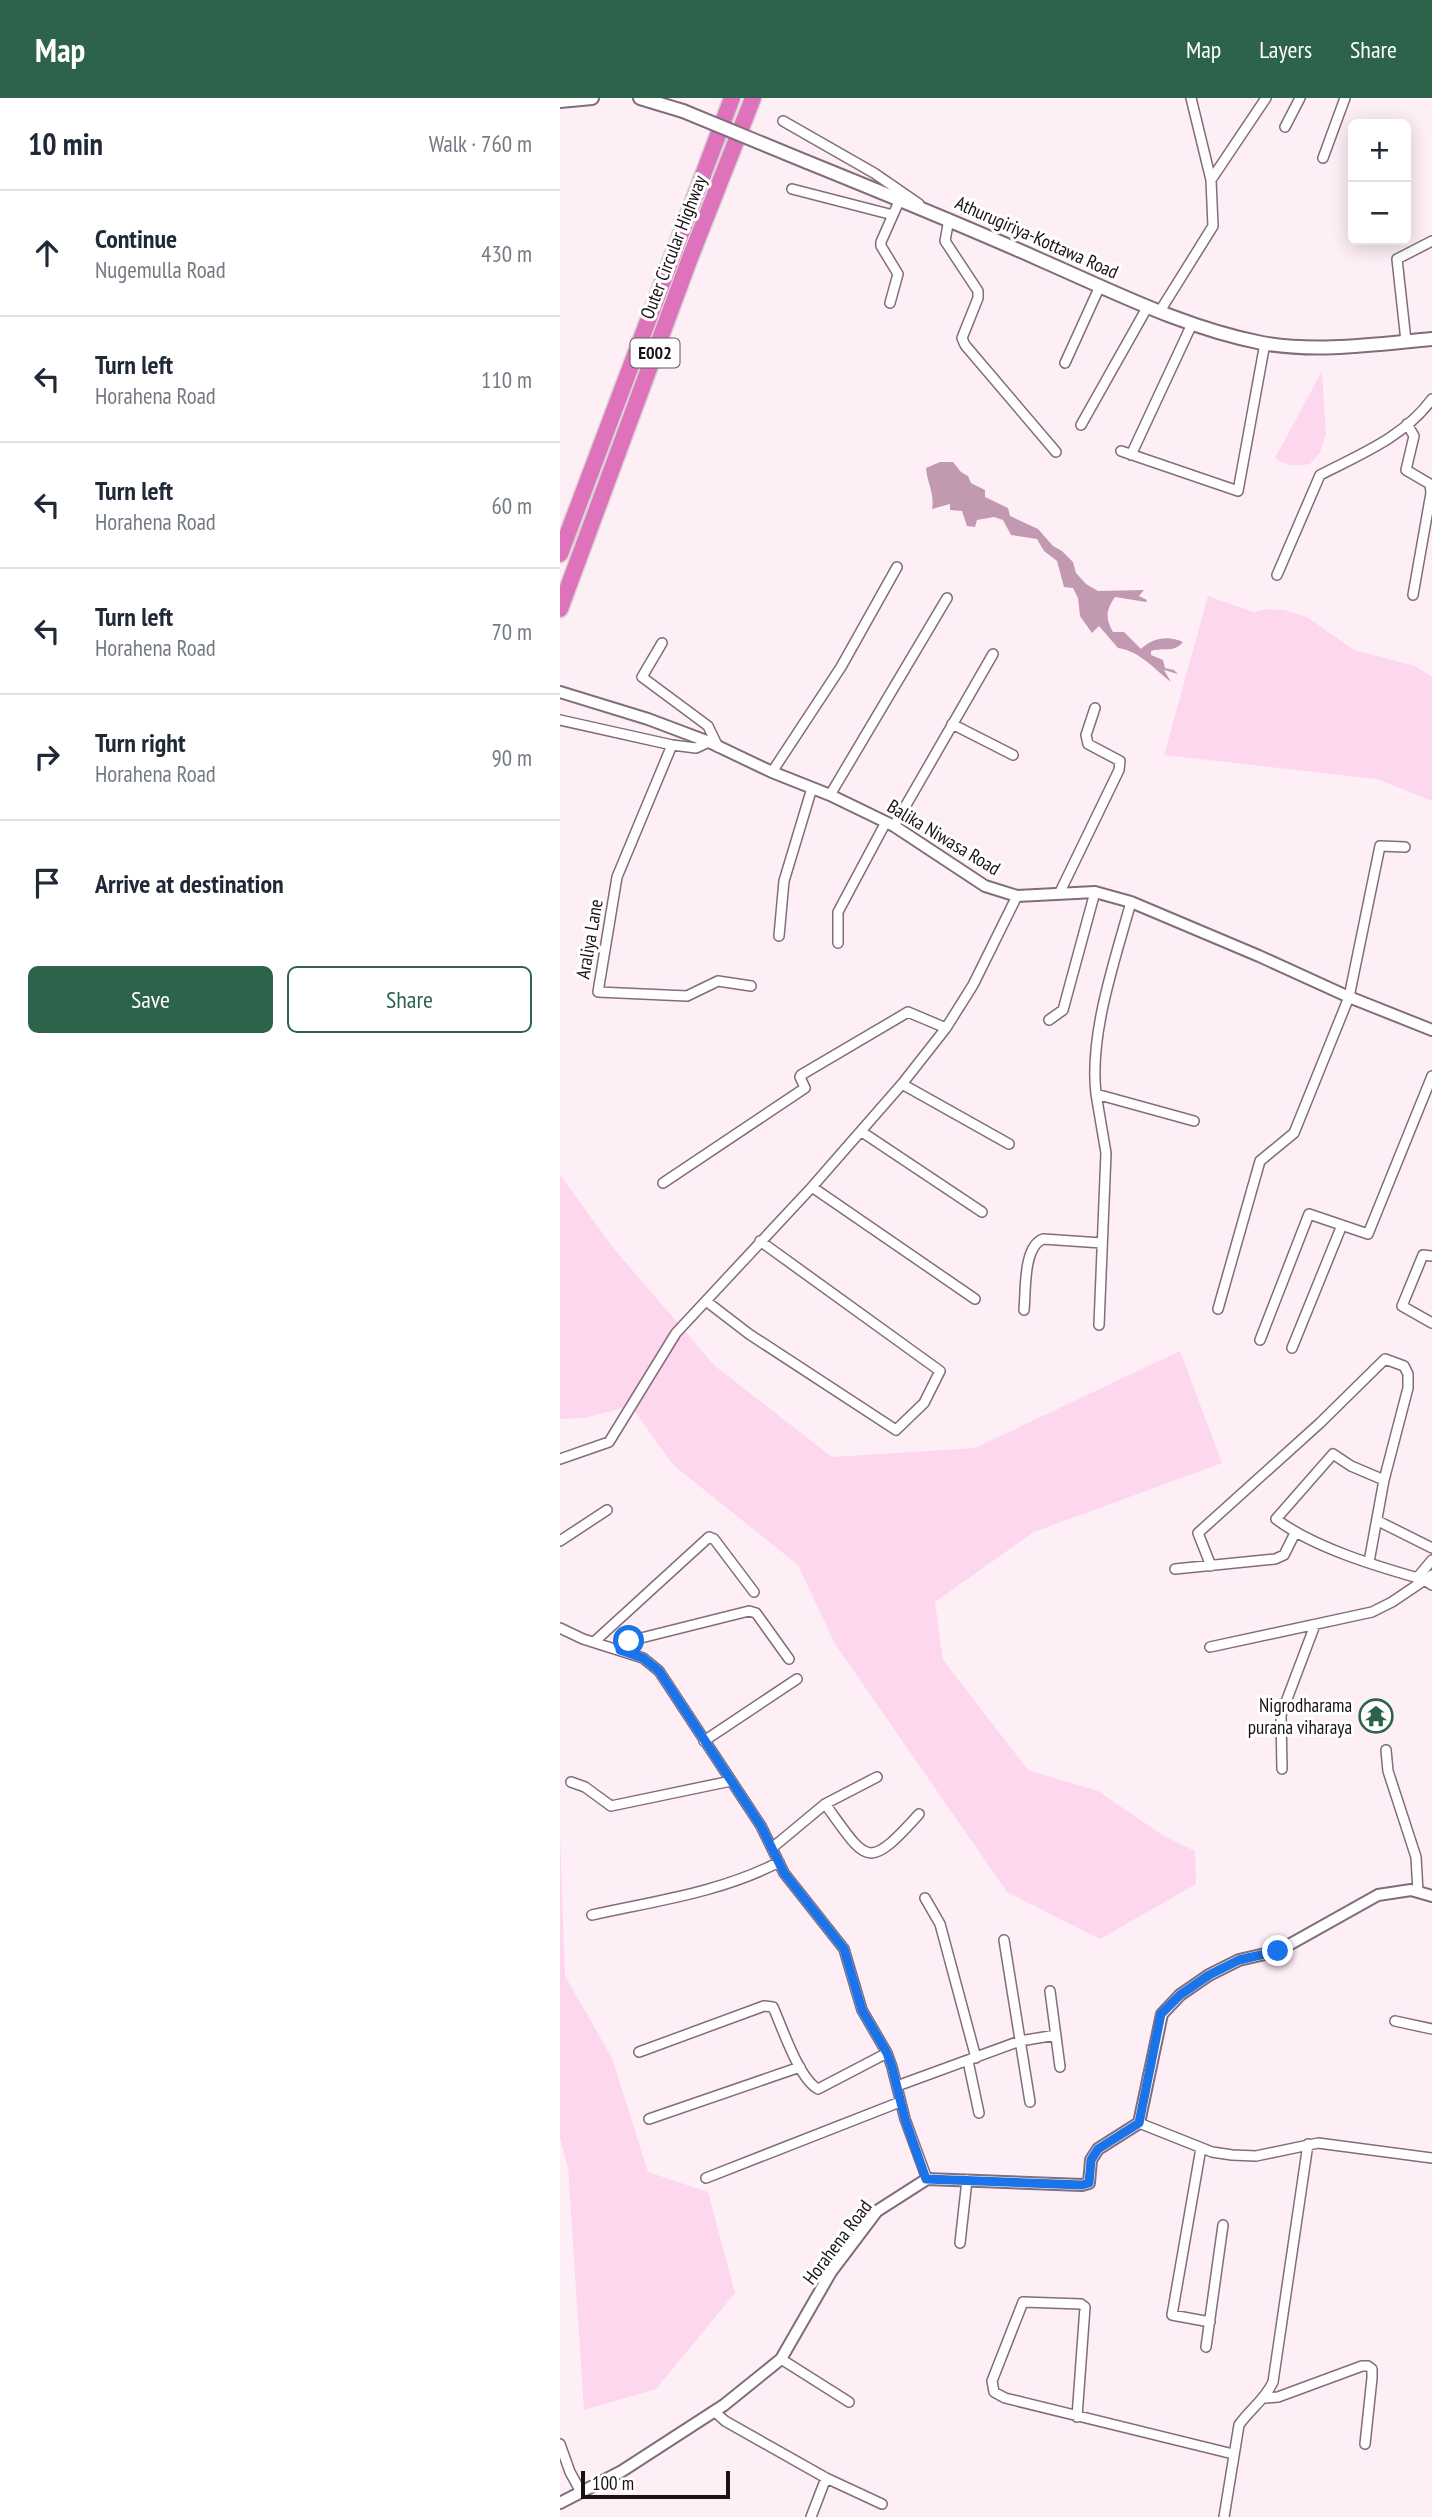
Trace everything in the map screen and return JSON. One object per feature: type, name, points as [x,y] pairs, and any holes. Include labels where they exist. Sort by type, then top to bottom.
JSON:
[{"type":"highway","name":"Outer Circular Highway","points":[[560,554],[732,98]]},
{"type":"highway","name":"Outer Circular Highway","points":[[560,609],[690,258],[753,98]]},
{"type":"main road","points":[[560,102],[592,98]]},
{"type":"main road","name":"Athurugiriya-Kottawa Road","points":[[640,98],[683,111],[949,219],[1192,324],[1265,343],[1313,347],[1432,339]]},
{"type":"street","points":[[1081,425],[1154,309],[1213,226],[1211,180],[1191,98]]},
{"type":"street","points":[[1211,180],[1266,98]]},
{"type":"street","points":[[1285,127],[1300,98]]},
{"type":"street","points":[[1323,158],[1345,98]]},
{"type":"street","points":[[783,121],[874,173],[930,212]]},
{"type":"street","points":[[792,189],[893,215]]},
{"type":"street","points":[[890,303],[898,274],[881,246],[882,237],[900,200]]},
{"type":"street","points":[[949,219],[946,245],[978,291],[978,298],[962,338],[965,345],[1056,452]]},
{"type":"street","points":[[1406,341],[1397,259],[1432,241]]},
{"type":"street","points":[[1065,363],[1100,286]]},
{"type":"street","points":[[1131,455],[1192,324]]},
{"type":"street","points":[[1121,450],[1238,491],[1265,343]]},
{"type":"street","points":[[1277,575],[1320,475],[1388,441],[1432,399]]},
{"type":"street","points":[[1407,424],[1414,436],[1406,470],[1430,484],[1431,493],[1413,595]]},
{"type":"street","points":[[772,772],[841,667],[897,567]]},
{"type":"street","points":[[831,795],[947,598]]},
{"type":"street","points":[[560,720],[672,745],[696,748],[714,745],[708,726],[642,677],[662,643]]},
{"type":"street","points":[[838,943],[838,912],[993,654]]},
{"type":"street","name":"Balika Niwasa Road","points":[[560,692],[648,719],[831,795],[890,824],[985,886],[1017,896],[1094,892],[1130,902],[1259,956],[1349,998],[1432,1029]]},
{"type":"street","points":[[1059,894],[1119,770],[1120,761],[1088,744],[1086,735],[1095,708]]},
{"type":"street","points":[[952,723],[1013,755]]},
{"type":"street","name":"Araliya Lane","points":[[672,745],[617,877],[598,992],[687,996],[719,981],[751,986]]},
{"type":"street","points":[[779,936],[784,881],[812,788]]},
{"type":"street","points":[[1218,1309],[1260,1161],[1294,1133],[1349,998],[1380,846],[1405,847]]},
{"type":"street","points":[[1049,1020],[1063,1010],[1094,892]]},
{"type":"street","points":[[560,1459],[609,1442],[676,1333],[862,1132],[902,1084],[946,1028],[973,985],[1017,896]]},
{"type":"street","points":[[1099,1325],[1106,1153],[1094,1077],[1103,1004],[1130,902]]},
{"type":"street","points":[[663,1183],[805,1088],[801,1075],[908,1012],[946,1028]]},
{"type":"street","points":[[1260,1340],[1309,1214],[1368,1234],[1432,1076]]},
{"type":"street","points":[[902,1084],[1009,1143]]},
{"type":"street","points":[[1096,1094],[1194,1121]]},
{"type":"street","points":[[862,1132],[982,1213]]},
{"type":"street","points":[[812,1187],[975,1299]]},
{"type":"street","points":[[1292,1348],[1342,1226]]},
{"type":"street","points":[[1024,1310],[1029,1256],[1037,1242],[1043,1239],[1102,1242]]},
{"type":"street","points":[[706,1301],[749,1334],[896,1430],[924,1403],[940,1371],[760,1241]]},
{"type":"street","points":[[1432,1256],[1423,1255],[1402,1307],[1432,1323]]},
{"type":"street","points":[[1211,1566],[1198,1533],[1320,1423],[1385,1359],[1404,1366],[1408,1374],[1408,1388],[1384,1480],[1369,1562]]},
{"type":"street","points":[[1384,1480],[1351,1466],[1333,1454],[1276,1519],[1295,1533],[1369,1562],[1427,1580]]},
{"type":"street","points":[[560,1541],[607,1510]]},
{"type":"street","points":[[1378,1521],[1432,1548]]},
{"type":"street","points":[[1175,1569],[1275,1559],[1284,1555],[1295,1533]]},
{"type":"street","points":[[594,1642],[709,1537],[715,1539],[754,1592]]},
{"type":"street","points":[[1210,1647],[1372,1612],[1427,1580],[1432,1560]]},
{"type":"street","points":[[620,1650],[629,1641],[749,1611],[756,1614],[789,1659]]},
{"type":"street","points":[[1282,1769],[1281,1715],[1315,1625]]},
{"type":"street","points":[[560,1628],[643,1658],[659,1671],[761,1826],[784,1873],[844,1949],[862,2010],[887,2053],[926,2179],[1082,2185],[1089,2183],[1091,2160],[1098,2149],[1139,2123],[1161,2014],[1180,1995],[1209,1975],[1239,1960],[1278,1951],[1378,1895],[1411,1890],[1432,1896]]},
{"type":"street","points":[[704,1741],[797,1679]]},
{"type":"street","points":[[1386,1750],[1388,1771],[1416,1857],[1418,1892]]},
{"type":"street","points":[[772,1848],[825,1804],[877,1777]]},
{"type":"street","points":[[571,1782],[585,1787],[611,1806],[731,1781]]},
{"type":"street","points":[[825,1804],[859,1850],[868,1854],[880,1852],[891,1845],[919,1814]]},
{"type":"street","points":[[592,1915],[719,1887],[756,1874],[779,1862]]},
{"type":"street","points":[[925,1898],[940,1924],[972,2060],[979,2113]]},
{"type":"street","points":[[1004,1940],[1030,2102]]},
{"type":"street","points":[[1050,1991],[1060,2067]]},
{"type":"street","points":[[639,2052],[764,2006],[773,2007],[800,2067],[812,2086],[818,2089],[887,2053]]},
{"type":"street","points":[[1395,2021],[1432,2029]]},
{"type":"street","points":[[897,2086],[1020,2041],[1056,2035]]},
{"type":"street","points":[[649,2119],[800,2067]]},
{"type":"street","points":[[706,2178],[900,2102]]},
{"type":"street","points":[[1139,2123],[1201,2147],[1232,2155],[1256,2156],[1318,2143],[1432,2158]]},
{"type":"street","points":[[1224,2517],[1239,2426],[1246,2415],[1265,2398],[1273,2382],[1278,2360],[1308,2144]]},
{"type":"street","points":[[1201,2147],[1172,2315],[1210,2322]]},
{"type":"street","name":"Horahena Road","points":[[560,2504],[622,2471],[714,2412],[781,2359],[831,2272],[877,2211],[926,2179]]},
{"type":"street","points":[[960,2243],[967,2180]]},
{"type":"street","points":[[1206,2347],[1223,2225]]},
{"type":"street","points":[[1077,2417],[1085,2307],[1081,2304],[1023,2302],[992,2381],[994,2392],[1004,2398],[1077,2417],[1233,2454]]},
{"type":"street","points":[[781,2359],[849,2402]]},
{"type":"street","points":[[1265,2398],[1279,2397],[1362,2365],[1368,2366],[1372,2369],[1372,2378],[1365,2444]]},
{"type":"street","points":[[714,2412],[725,2421],[826,2478],[882,2504]]},
{"type":"street","points":[[560,2444],[581,2492]]},
{"type":"street","points":[[811,2517],[826,2478]]},
{"type":"shaded area","points":[[1322,371],[1326,434],[1320,452],[1310,464],[1284,463],[1275,458]]},
{"type":"shaded area","points":[[940,462],[953,462],[968,476],[971,483],[985,490],[985,497],[1008,508],[1010,516],[1038,529],[1073,562],[1076,573],[1086,584],[1098,591],[1144,590],[1139,596],[1147,600],[1146,602],[1115,597],[1108,610],[1109,622],[1113,632],[1124,632],[1141,649],[1160,639],[1183,642],[1172,649],[1151,651],[1151,655],[1163,660],[1165,668],[1178,674],[1164,670],[1171,682],[1140,657],[1118,648],[1099,626],[1092,633],[1080,616],[1078,598],[1073,588],[1064,587],[1057,561],[1044,551],[1037,539],[1011,535],[1003,520],[994,517],[977,520],[975,527],[967,526],[962,511],[950,510],[950,504],[932,509],[926,468]]},
{"type":"shaded area","points":[[1208,596],[1253,612],[1284,610],[1307,617],[1354,650],[1415,666],[1432,677],[1432,801],[1377,779],[1164,755]]},
{"type":"shaded area","points":[[560,1175],[615,1250],[715,1366],[832,1457],[975,1448],[1180,1351],[1222,1463],[1034,1532],[935,1602],[943,1660],[1028,1770],[1098,1791],[1164,1836],[1195,1851],[1196,1884],[1100,1939],[1007,1892],[835,1644],[798,1565],[673,1465],[631,1406],[584,1418],[560,1419]]},
{"type":"shaded area","points":[[560,1836],[565,1976],[612,2058],[648,2172],[708,2192],[735,2293],[656,2389],[584,2410],[568,2168],[560,2138]]},
{"type":"place","name":"Nigrodharama purana viharaya","points":[[1376,1716]]},
{"type":"route","points":[[629,1641],[620,1650],[643,1658],[659,1671],[761,1826],[784,1873],[844,1949],[862,2010],[892,2067],[905,2119],[926,2179],[1082,2185],[1089,2183],[1091,2160],[1098,2149],[1124,2135],[1139,2123],[1161,2014],[1180,1995],[1209,1975],[1239,1960],[1278,1951]]}]
